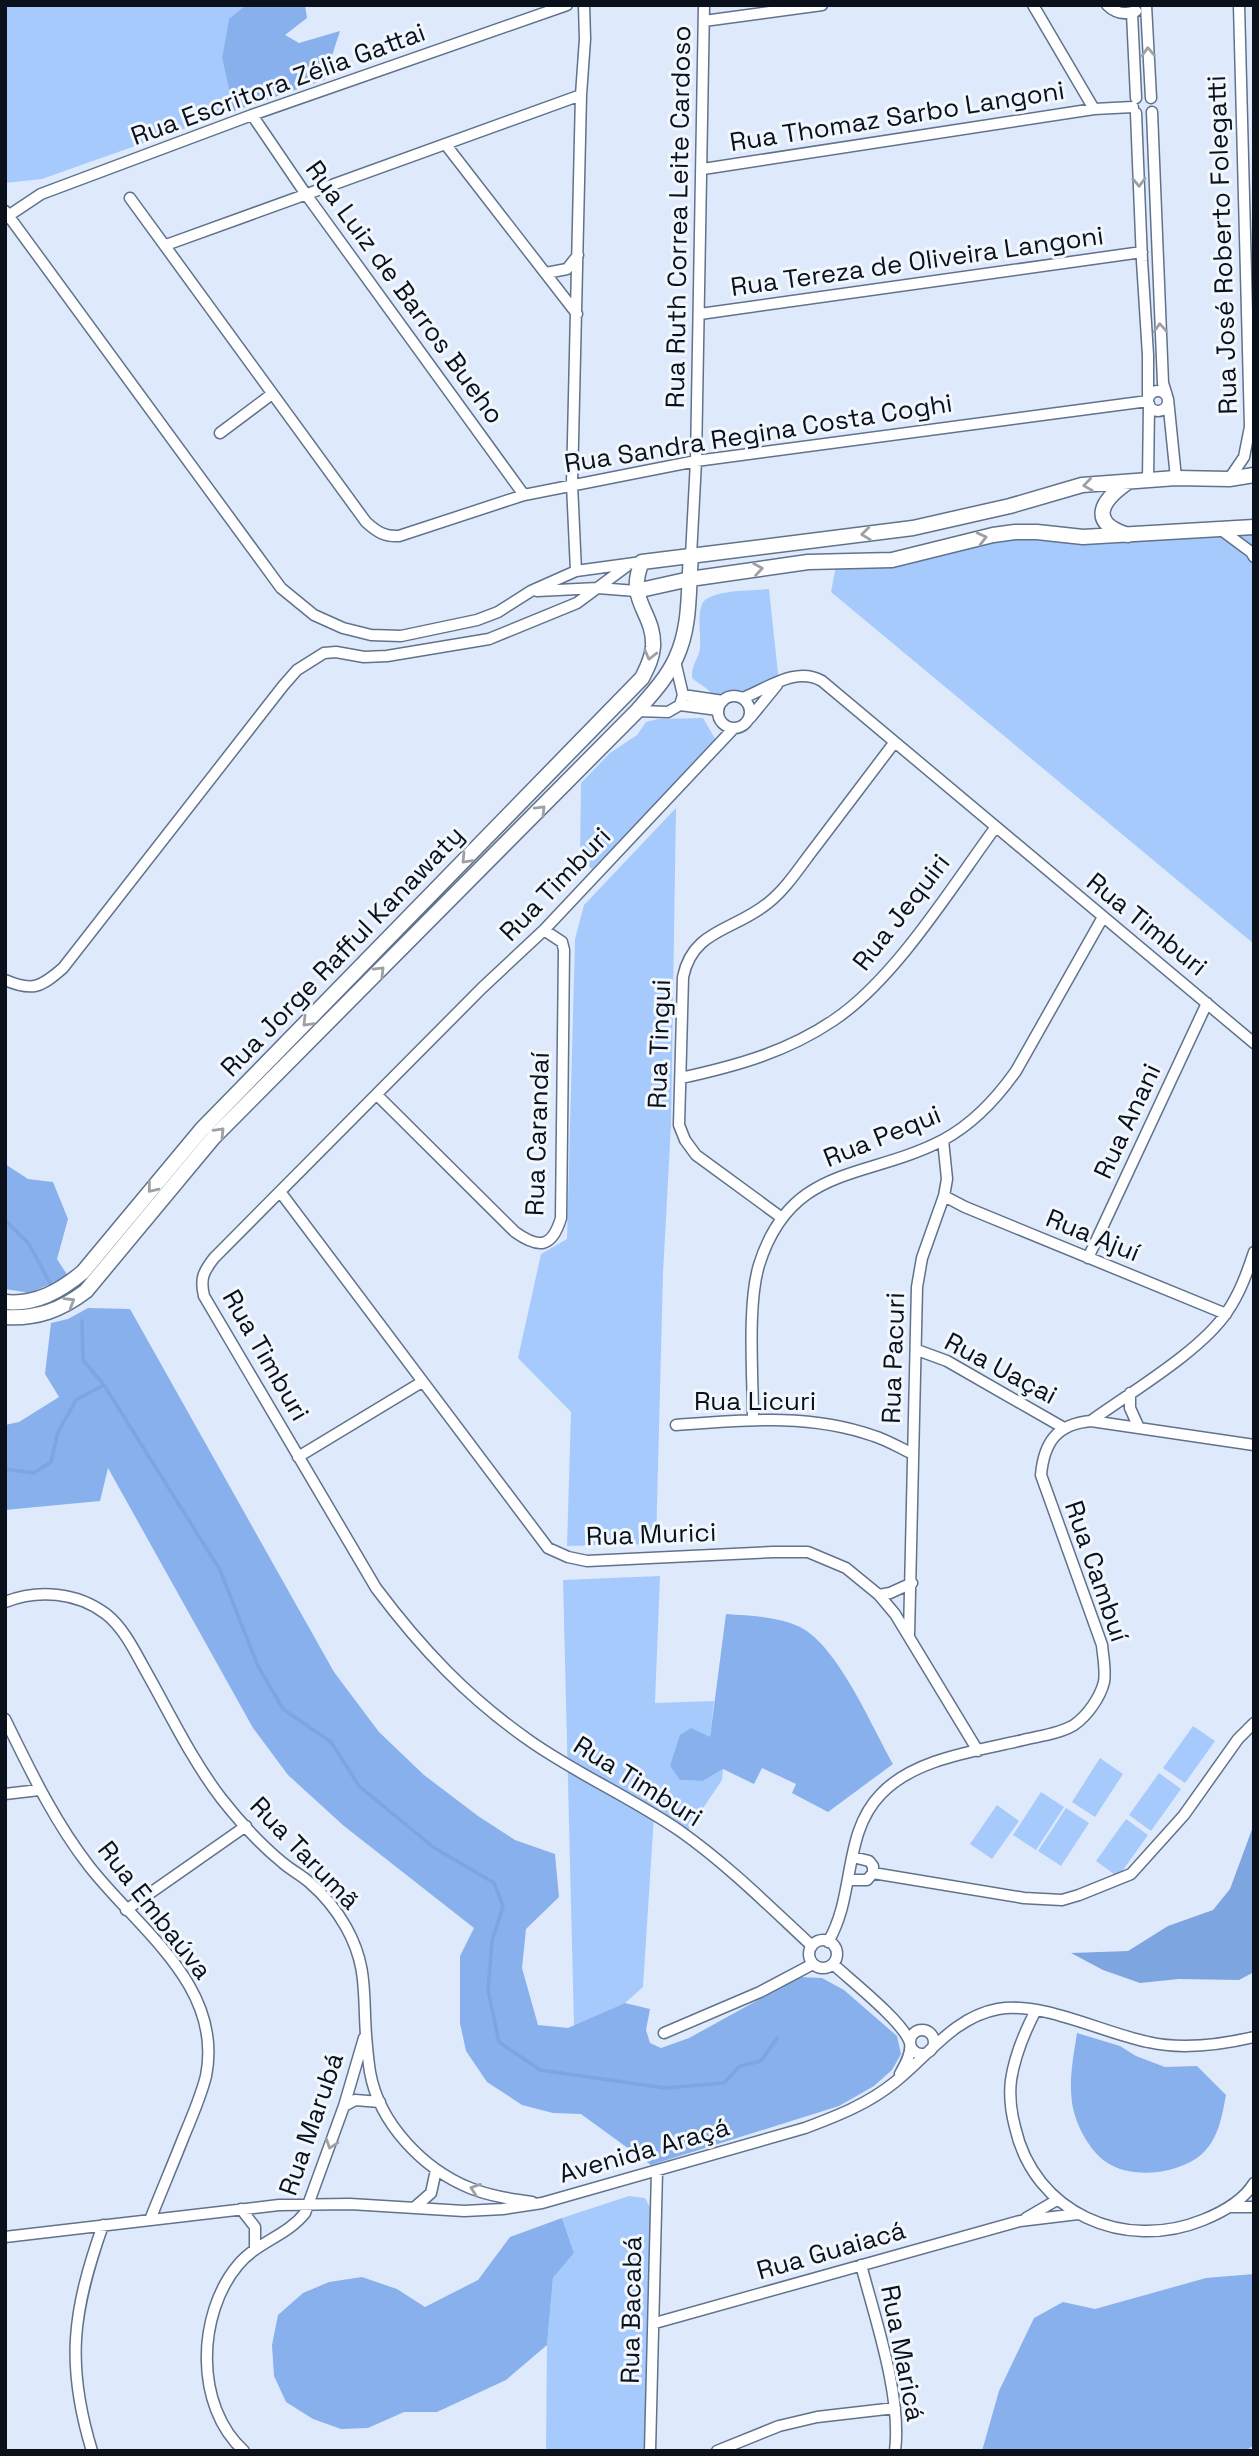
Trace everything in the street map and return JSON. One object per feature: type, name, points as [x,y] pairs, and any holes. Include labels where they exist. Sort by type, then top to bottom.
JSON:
[{"type":"main road","points":[[1254,475],[1229,479],[1176,478],[1082,485],[1010,506],[913,528],[636,563],[636,591],[690,579],[808,562],[892,559],[1016,532],[1083,537],[1254,527]]},
{"type":"main road","points":[[1130,481],[1110,495],[1102,510],[1113,529],[1130,535]]},
{"type":"main road","name":"Rua Jorge Rafful Kanawaty","points":[[5,1317],[24,1319],[48,1314],[86,1291],[213,1138],[637,711],[658,687],[675,661],[683,642],[691,556]]},
{"type":"main road","name":"Rua Jorge Rafful Kanawaty","points":[[5,1302],[25,1303],[48,1296],[67,1286],[83,1272],[202,1129],[642,678],[650,661],[653,645],[649,624],[636,591]]},
{"type":"main road","points":[[588,734],[601,748]]},
{"type":"street","name":"Rua Escritora Zélia Gattai","points":[[6,215],[41,194],[252,115],[567,5]]},
{"type":"street","points":[[576,570],[572,484],[584,5]]},
{"type":"street","name":"Rua Ruth Correa Leite Cardoso","points":[[691,556],[700,314],[704,5]]},
{"type":"street","points":[[704,21],[822,5]]},
{"type":"street","points":[[1033,5],[1096,109]]},
{"type":"street","points":[[1107,5],[1116,12],[1132,13],[1145,5],[1151,98],[1154,106],[1156,245],[1163,383],[1176,478]]},
{"type":"street","name":"Rua José Roberto Folegatti","points":[[1229,479],[1244,457],[1250,428],[1238,5]]},
{"type":"street","points":[[1132,13],[1141,253],[1149,355],[1148,480]]},
{"type":"street","points":[[166,245],[581,95]]},
{"type":"street","name":"Rua Thomaz Sarbo Langoni","points":[[703,169],[1135,105],[1143,96],[1151,98]]},
{"type":"street","name":"Rua Thomaz Sarbo Langoni","points":[[1135,105],[1143,116],[1152,112]]},
{"type":"street","name":"Rua Luiz de Barros Bueho","points":[[252,115],[305,193],[524,495]]},
{"type":"street","points":[[446,145],[577,314]]},
{"type":"street","name":"Rua Sandra Regina Costa Coghi","points":[[130,198],[366,522],[383,534],[400,536],[524,495],[696,461],[1148,401]]},
{"type":"street","points":[[6,215],[281,588],[314,615],[343,628],[371,635],[401,636],[477,620],[498,612],[531,591],[576,570],[636,563]]},
{"type":"street","name":"Rua Tereza de Oliveira Langoni","points":[[700,314],[1141,253],[1149,241],[1156,245]]},
{"type":"street","name":"Rua Tereza de Oliveira Langoni","points":[[1141,253],[1149,263],[1157,260]]},
{"type":"street","points":[[546,273],[567,269],[578,255]]},
{"type":"street","name":"Rua Sandra Regina Costa Coghi","points":[[1159,391],[1167,398],[1167,406],[1156,411],[1148,401],[1152,392],[1159,391]]},
{"type":"street","points":[[220,433],[272,394]]},
{"type":"street","points":[[1220,529],[1254,557]]},
{"type":"street","points":[[5,980],[20,987],[32,988],[47,982],[63,968],[283,686],[297,670],[313,658],[336,652],[364,657],[387,656],[489,639],[577,603],[636,563]]},
{"type":"street","points":[[531,591],[636,591]]},
{"type":"street","name":"Rua Jorge Rafful Kanawaty","points":[[675,661],[682,700]]},
{"type":"street","name":"Rua Timburi","points":[[743,698],[790,677],[813,677],[1254,1043]]},
{"type":"street","points":[[720,705],[721,721],[734,728],[744,725],[779,683]]},
{"type":"street","points":[[637,711],[668,712],[682,700],[720,705],[733,696],[743,698],[750,707],[750,718]]},
{"type":"street","name":"Rua Timburi","points":[[734,728],[544,930],[482,988],[214,1258],[200,1281],[204,1296],[376,1588],[408,1630],[445,1671],[485,1708],[532,1742],[680,1831],[720,1861],[812,1946]]},
{"type":"street","name":"Rua Tingui","points":[[782,1218],[696,1155],[685,1140],[679,1125],[683,976],[687,959],[697,944],[746,918],[769,902],[790,881],[894,743]]},
{"type":"street","name":"Rua Jequiri","points":[[681,1078],[738,1065],[789,1045],[836,1019],[876,983],[905,950],[995,828]]},
{"type":"street","name":"Rua Pequi","points":[[753,1419],[753,1302],[759,1267],[782,1218],[822,1183],[943,1140],[979,1114],[1000,1094],[1016,1071],[1102,917]]},
{"type":"street","name":"Rua Carandaí","points":[[377,1095],[515,1232],[527,1241],[538,1244],[550,1241],[561,1218],[564,950],[562,942],[544,930]]},
{"type":"street","name":"Rua Anani","points":[[1088,1258],[1207,1003]]},
{"type":"street","name":"Rua Pacuri","points":[[909,1635],[917,1287],[929,1234],[944,1196],[947,1179],[943,1140]]},
{"type":"street","name":"Rua Murici","points":[[281,1193],[548,1548],[568,1558],[587,1561],[808,1552],[846,1568],[878,1595],[909,1635],[978,1751]]},
{"type":"street","name":"Rua Ajuí","points":[[944,1196],[1226,1314]]},
{"type":"street","points":[[1091,1421],[1187,1352],[1210,1332],[1226,1314],[1243,1285],[1254,1252]]},
{"type":"street","name":"Rua Uaçai","points":[[917,1350],[947,1361],[1063,1428]]},
{"type":"street","points":[[298,1457],[422,1381]]},
{"type":"street","points":[[1130,1393],[1130,1408],[1139,1428]]},
{"type":"street","name":"Rua Licuri","points":[[676,1425],[791,1419],[831,1424],[874,1436],[913,1454]]},
{"type":"street","points":[[1063,1428],[1076,1422],[1091,1421],[1254,1445]]},
{"type":"street","name":"Rua Cambuí","points":[[850,1880],[858,1830],[869,1808],[902,1777],[935,1763],[1052,1734],[1072,1726],[1085,1715],[1104,1684],[1102,1645],[1041,1475],[1042,1458],[1051,1440],[1063,1428]]},
{"type":"street","points":[[878,1595],[890,1594],[912,1583]]},
{"type":"street","name":"Rua Tarumã","points":[[5,1602],[35,1593],[58,1595],[84,1602],[107,1615],[126,1636],[214,1788],[282,1863],[309,1882],[346,1927],[359,1957],[364,1980],[370,2074],[380,2102],[395,2128],[436,2170],[470,2188],[542,2203]]},
{"type":"street","name":"Rua Embaúva","points":[[5,1719],[39,1790],[88,1865],[169,1955],[188,1981],[201,2009],[207,2041],[206,2075],[150,2220]]},
{"type":"street","points":[[828,1942],[842,1913],[850,1880],[864,1880],[873,1873],[1024,1898],[1062,1900],[1132,1874],[1184,1815],[1238,1740],[1254,1723]]},
{"type":"street","points":[[5,1794],[39,1790]]},
{"type":"street","points":[[126,1910],[246,1826]]},
{"type":"street","points":[[853,1857],[869,1861],[873,1866],[873,1873]]},
{"type":"street","points":[[819,1941],[828,1942],[836,1952],[833,1964],[821,1968],[813,1964],[809,1953],[812,1946],[819,1941]]},
{"type":"street","points":[[664,2033],[760,1992],[813,1964]]},
{"type":"street","points":[[833,1964],[895,2021],[919,2053],[930,2051],[934,2041],[931,2034],[895,2021]]},
{"type":"street","name":"Avenida Araçá","points":[[5,2237],[241,2208],[310,2204],[464,2211],[542,2203],[843,2114],[895,2082],[966,2021],[983,2012],[1000,2008],[1036,2010],[1149,2043],[1202,2045],[1254,2037]]},
{"type":"street","points":[[1036,2010],[1019,2042],[1011,2082],[1011,2111],[1019,2147],[1034,2175],[1057,2200],[1077,2214],[1103,2226],[1143,2232],[1180,2229],[1230,2207],[1252,2187]]},
{"type":"street","points":[[895,2082],[908,2059],[914,2034],[966,2021]]},
{"type":"street","name":"Rua Marubá","points":[[244,2451],[223,2421],[210,2389],[205,2354],[211,2319],[220,2292],[237,2266],[255,2248],[294,2225],[310,2204],[366,2032]]},
{"type":"street","points":[[344,2106],[355,2100],[380,2102]]},
{"type":"street","points":[[415,2207],[431,2193],[436,2170]]},
{"type":"street","name":"Rua Bacabá","points":[[650,2451],[657,2171]]},
{"type":"street","name":"Rua Guaiacá","points":[[1020,2221],[1057,2200]]},
{"type":"street","points":[[1230,2207],[1254,2207]]},
{"type":"street","name":"Rua Marubá","points":[[241,2208],[255,2227],[255,2248]]},
{"type":"street","name":"Rua Guaiacá","points":[[654,2323],[1020,2221],[1077,2214]]},
{"type":"street","points":[[92,2451],[80,2415],[74,2363],[77,2315],[103,2225]]},
{"type":"street","name":"Rua Maricá","points":[[861,2265],[895,2409],[895,2451]]},
{"type":"street","points":[[717,2451],[779,2427],[817,2417],[895,2409]]},
{"type":"shaded area","points":[[5,5],[246,5],[229,20],[222,58],[234,111],[42,179],[5,183]]},
{"type":"shaded area","points":[[246,5],[305,5],[307,18],[285,35],[299,43],[340,31],[324,80],[234,111],[222,58],[229,19]]},
{"type":"shaded area","points":[[1254,521],[1254,944],[831,592],[837,560],[1037,532]]},
{"type":"shaded area","points":[[769,589],[779,683],[746,694],[714,696],[692,678],[700,648],[699,620],[702,604],[706,599],[722,593]]},
{"type":"shaded area","points":[[703,718],[717,742],[592,869],[580,858],[581,783],[610,753],[637,735],[646,722],[658,719]]},
{"type":"shaded area","points":[[676,808],[671,1125],[663,1274],[656,1544],[567,1546],[571,1412],[518,1358],[541,1254],[567,1239],[575,939],[584,905]]},
{"type":"shaded area","points":[[5,1164],[28,1179],[53,1182],[68,1219],[57,1259],[68,1276],[30,1293],[5,1289]]},
{"type":"shaded area","points":[[88,1308],[130,1309],[334,1672],[379,1732],[424,1775],[478,1816],[515,1840],[555,1854],[559,1897],[526,1929],[522,1968],[538,2025],[568,2028],[625,2003],[650,2009],[646,2030],[650,2043],[661,2048],[689,2038],[800,1977],[822,1978],[844,1990],[897,2036],[901,2054],[892,2070],[874,2086],[839,2106],[651,2165],[581,2114],[553,2113],[522,2105],[487,2082],[466,2051],[460,2023],[460,1956],[474,1928],[344,1826],[288,1775],[253,1728],[108,1468],[100,1501],[5,1510],[5,1425],[19,1422],[59,1397],[45,1374],[51,1323],[68,1319]]},
{"type":"shaded area","points":[[660,1576],[655,1703],[714,1701],[710,1737],[670,1766],[681,1780],[703,1781],[723,1769],[722,1780],[685,1835],[654,1816],[643,1987],[625,2003],[574,2026],[563,1580]]},
{"type":"shaded area","points":[[726,1614],[782,1621],[800,1627],[814,1637],[841,1669],[893,1764],[828,1812],[792,1793],[796,1784],[762,1768],[754,1784],[723,1769],[703,1781],[680,1780],[670,1766],[680,1735],[691,1728],[710,1737]]},
{"type":"shaded area","points":[[1193,1726],[1215,1741],[1185,1783],[1163,1768]]},
{"type":"shaded area","points":[[1100,1758],[1123,1774],[1095,1817],[1072,1802]]},
{"type":"shaded area","points":[[1159,1773],[1181,1789],[1151,1831],[1129,1815]]},
{"type":"shaded area","points":[[1041,1792],[1064,1807],[1036,1850],[1013,1835]]},
{"type":"shaded area","points":[[997,1805],[1019,1821],[992,1859],[970,1844]]},
{"type":"shaded area","points":[[1066,1808],[1089,1823],[1061,1866],[1038,1851]]},
{"type":"shaded area","points":[[1126,1819],[1148,1835],[1118,1877],[1096,1861]]},
{"type":"shaded area","points":[[1254,1824],[1254,1972],[1239,1980],[1179,1979],[1140,1983],[1103,1970],[1071,1953],[1128,1951],[1168,1926],[1213,1910],[1230,1889]]},
{"type":"shaded area","points":[[1077,2033],[1120,2046],[1136,2056],[1165,2067],[1197,2066],[1226,2095],[1216,2134],[1208,2148],[1181,2166],[1155,2172],[1142,2173],[1117,2168],[1100,2157],[1085,2138],[1073,2108],[1071,2080]]},
{"type":"shaded area","points":[[629,2196],[645,2198],[652,2211],[646,2444],[642,2451],[546,2451],[547,2345],[553,2278],[574,2253],[562,2218]]},
{"type":"shaded area","points":[[562,2218],[574,2253],[553,2278],[547,2345],[506,2380],[437,2412],[404,2412],[368,2428],[341,2429],[313,2419],[286,2402],[274,2376],[272,2345],[278,2315],[303,2293],[329,2282],[362,2277],[397,2289],[425,2307],[478,2280],[510,2237]]},
{"type":"shaded area","points":[[1254,2274],[1253,2446],[1245,2451],[982,2451],[999,2391],[1034,2318],[1063,2302],[1095,2309],[1206,2278]]},
{"type":"waterway","points":[[5,1220],[29,1244],[51,1285]]},
{"type":"waterway","points":[[82,1321],[83,1360],[104,1385],[220,1570],[258,1666],[283,1709],[331,1742],[359,1786],[433,1847],[494,1883],[503,1906],[492,1941],[488,1990],[499,2042],[540,2070],[665,2088],[724,2083],[740,2066],[761,2061],[777,2038]]},
{"type":"waterway","points":[[5,1469],[34,1473],[51,1462],[58,1432],[76,1400],[104,1385]]}]
